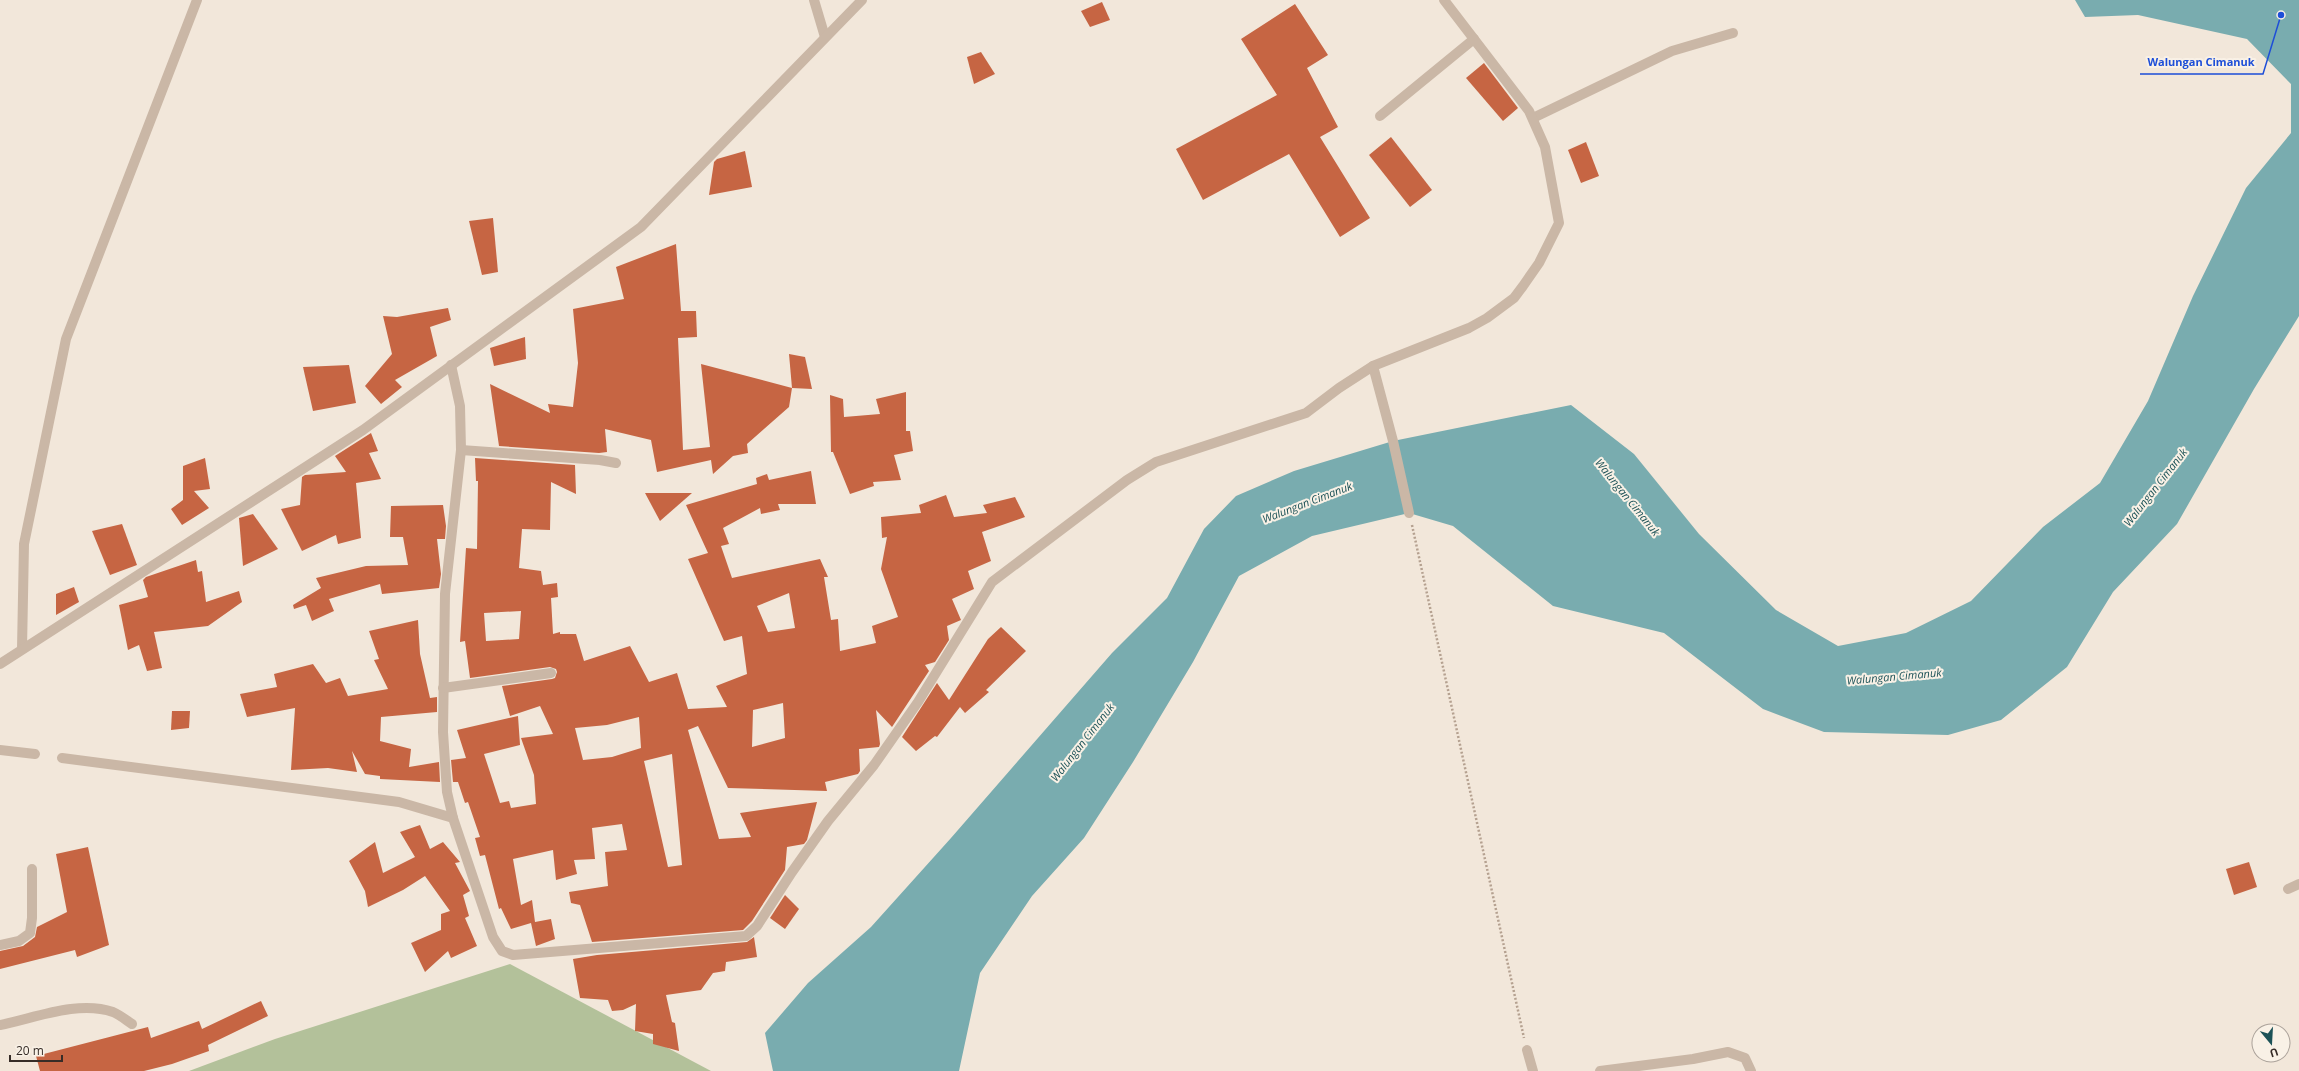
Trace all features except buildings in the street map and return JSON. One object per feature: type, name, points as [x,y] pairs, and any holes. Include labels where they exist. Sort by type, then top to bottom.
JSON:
[{"type":"street","points":[[22,649],[24,544],[66,339],[197,0]]},
{"type":"street","points":[[814,0],[825,37]]},
{"type":"street","points":[[0,664],[363,430],[641,227],[862,0]]},
{"type":"street","points":[[451,365],[461,412],[461,450],[445,594],[442,732],[447,792],[453,818],[497,945],[507,953],[513,955],[746,936],[757,926],[819,833],[874,765],[914,708],[992,582],[1126,480],[1156,462],[1207,444],[1298,417],[1373,366],[1469,328],[1492,315],[1514,298],[1539,263],[1559,223],[1550,167],[1533,118],[1444,0]]},
{"type":"street","points":[[1533,118],[1672,51],[1733,33]]},
{"type":"street","points":[[1380,116],[1474,39]]},
{"type":"street","points":[[1373,366],[1393,441],[1409,513]]},
{"type":"street","points":[[461,450],[616,462]]},
{"type":"street","points":[[443,688],[551,672]]},
{"type":"street","points":[[0,750],[35,754]]},
{"type":"street","points":[[62,758],[398,802],[453,818]]},
{"type":"street","points":[[0,945],[19,941],[30,933],[32,918],[32,869]]},
{"type":"street","points":[[2288,889],[2299,884]]},
{"type":"street","points":[[0,1025],[59,1012],[87,1008],[114,1012],[132,1024]]},
{"type":"street","points":[[1527,1050],[1533,1071]]},
{"type":"street","points":[[1604,1070],[1693,1059],[1728,1052],[1745,1058],[1751,1071]]},
{"type":"path","points":[[1409,513],[1527,1050]]},
{"type":"green space","points":[[510,964],[711,1071],[189,1071],[275,1039]]},
{"type":"water","points":[[2075,0],[2299,0],[2299,316],[2254,389],[2177,524],[2113,592],[2067,667],[2001,720],[1948,735],[1824,732],[1763,709],[1664,633],[1553,606],[1453,526],[1409,513],[1312,536],[1239,576],[1193,662],[1133,762],[1084,838],[1032,896],[980,973],[959,1071],[773,1071],[765,1033],[808,983],[871,927],[951,838],[1112,653],[1167,598],[1204,529],[1236,496],[1294,471],[1393,441],[1571,405],[1634,454],[1699,534],[1776,610],[1838,646],[1906,633],[1971,601],[2043,527],[2100,483],[2148,401],[2193,296],[2246,188],[2291,133],[2291,84],[2247,39],[2138,15],[2085,17]]},
{"type":"place","name":"Walungan Cimanuk","points":[[2281,15]]}]
